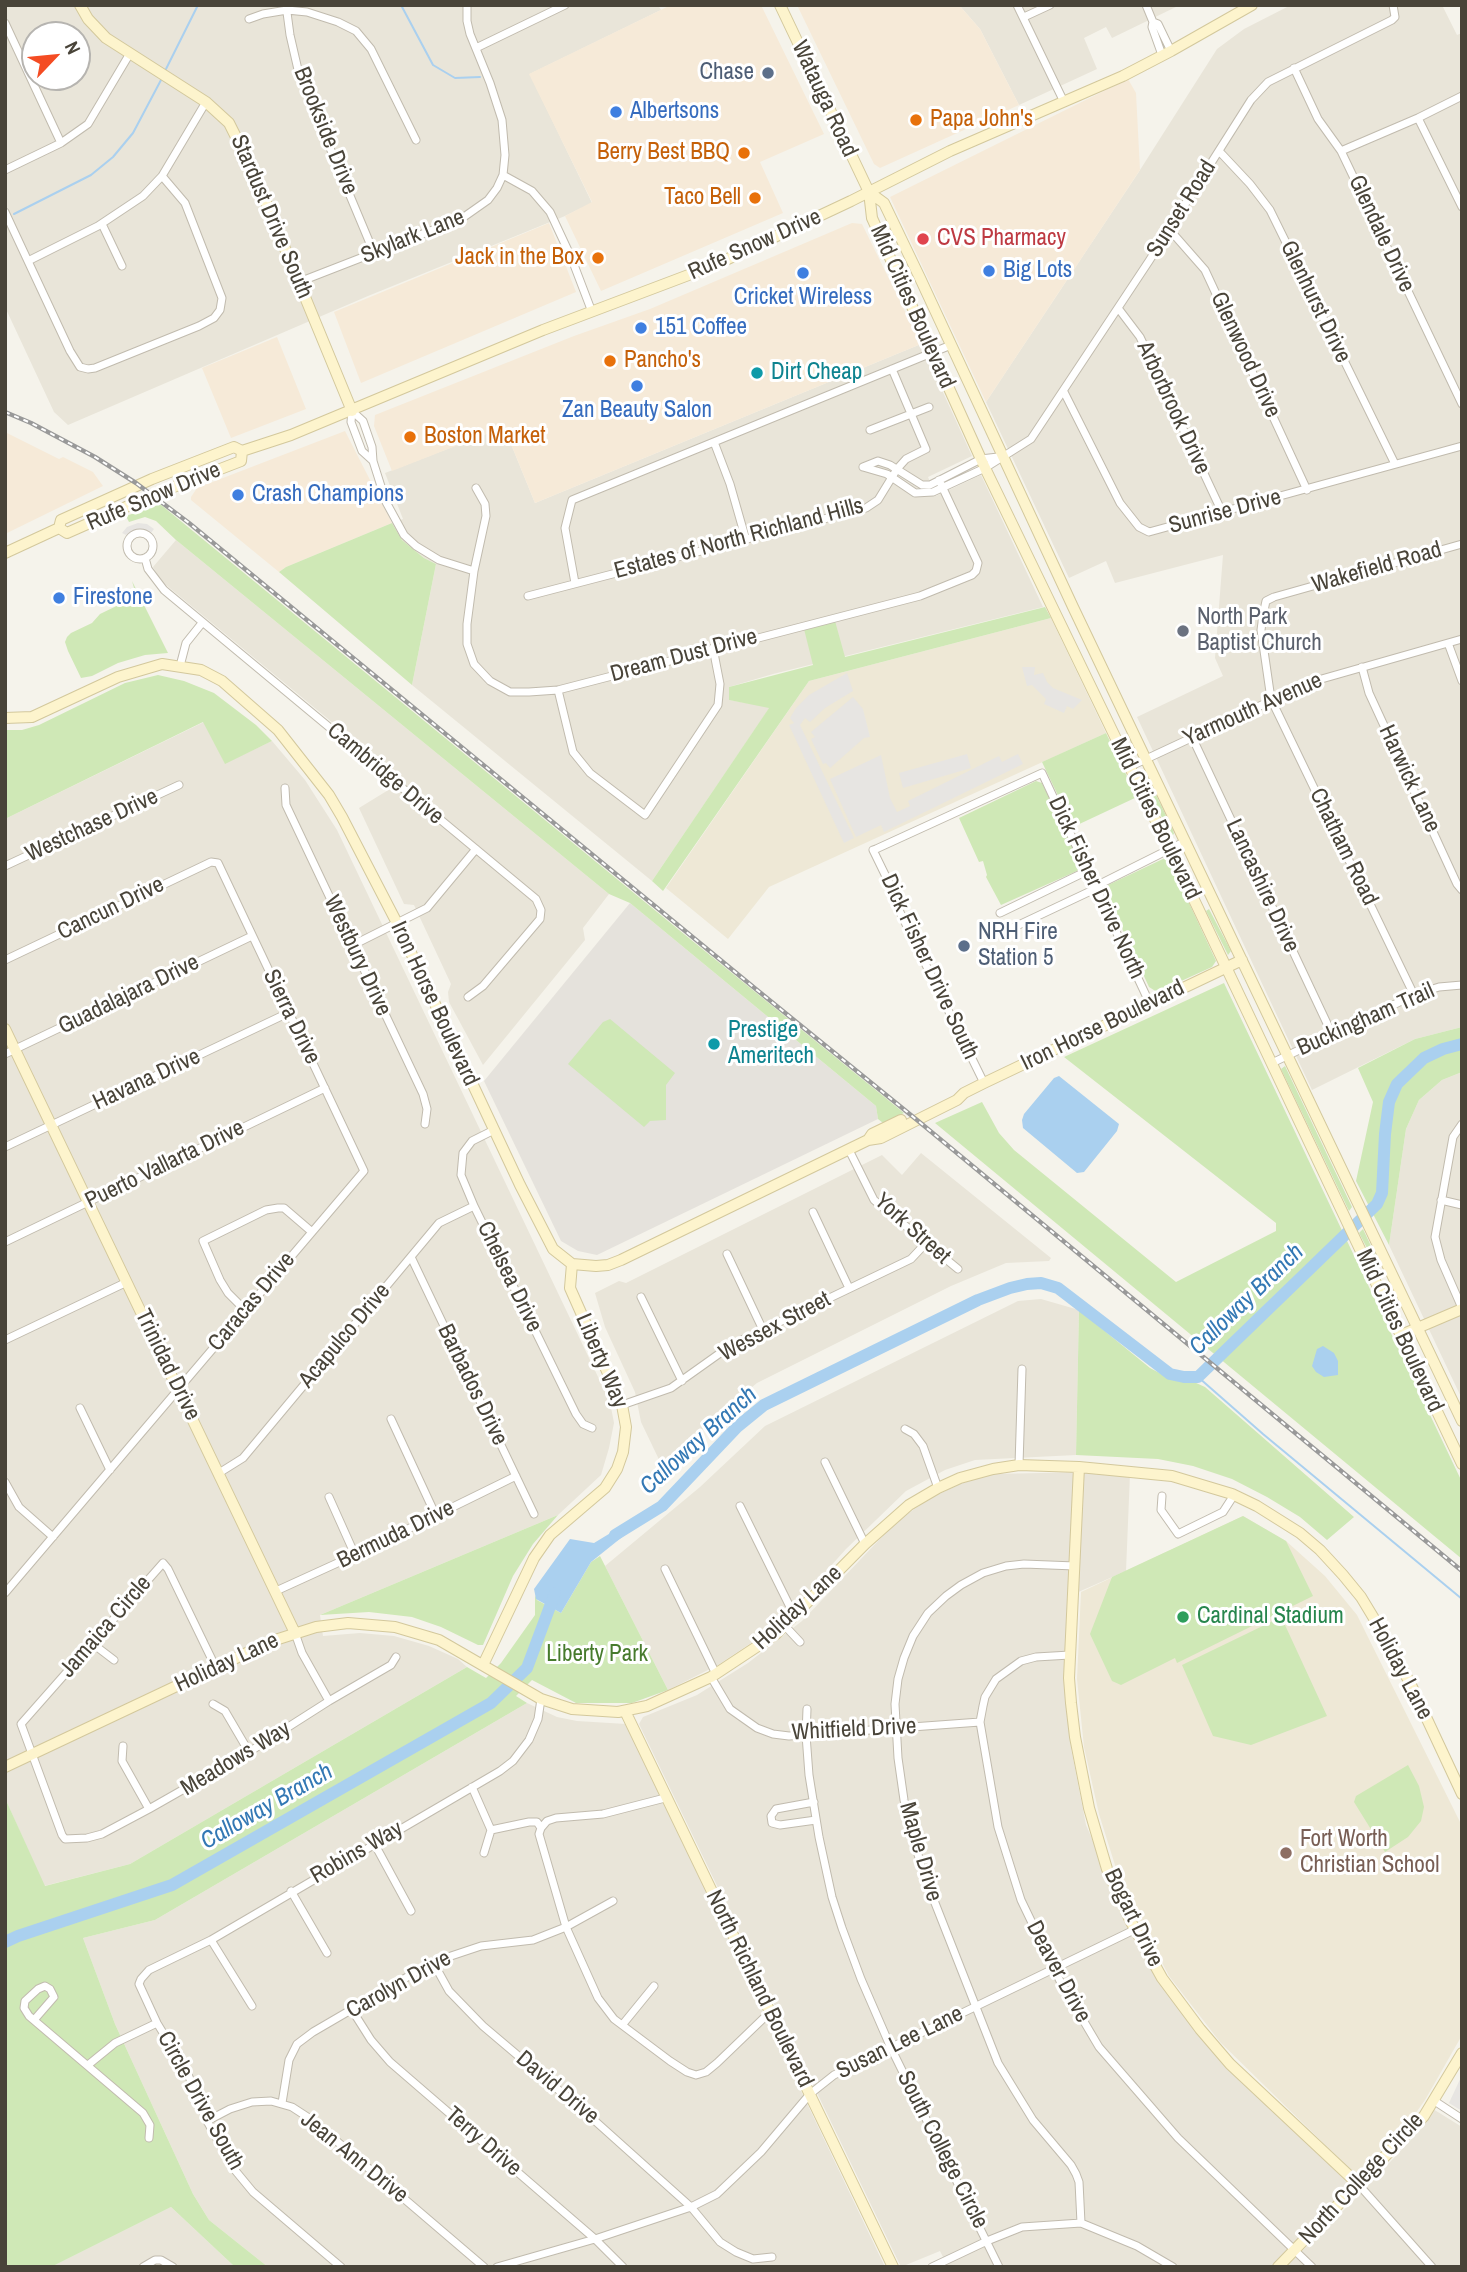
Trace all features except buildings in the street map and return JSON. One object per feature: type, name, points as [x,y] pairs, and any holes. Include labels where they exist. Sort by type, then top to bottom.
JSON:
[{"type":"street","name":"Stardust Drive South","points":[[80,5],[97,29],[117,47],[206,102],[236,133],[352,411]]},
{"type":"street","points":[[467,5],[467,21],[502,120],[505,155],[503,176],[532,191],[550,212],[592,312]]},
{"type":"street","points":[[476,48],[565,5]]},
{"type":"street","name":"Watauga Road","points":[[780,5],[869,192]]},
{"type":"street","points":[[1017,5],[1064,102]]},
{"type":"street","points":[[1024,17],[1049,5]]},
{"type":"street","points":[[1146,5],[1153,22],[1152,27],[1167,53]]},
{"type":"street","name":"Rufe Snow Drive","points":[[59,528],[61,520],[121,492],[234,447],[242,451],[291,435],[543,330],[715,265],[950,151],[1124,76],[1252,5]]},
{"type":"street","name":"Sunset Road","points":[[1002,457],[1031,439],[1064,392],[1251,100],[1268,82],[1392,20],[1395,17],[1394,5]]},
{"type":"street","points":[[249,19],[286,7],[338,22],[356,31],[366,41],[416,140]]},
{"type":"street","name":"Brookside Drive","points":[[286,7],[299,74],[374,253]]},
{"type":"street","points":[[5,23],[61,143]]},
{"type":"street","points":[[5,170],[61,143],[88,124],[130,54]]},
{"type":"street","name":"Glendale Drive","points":[[1294,68],[1318,119],[1341,151],[1462,404]]},
{"type":"street","points":[[1341,151],[1462,96]]},
{"type":"street","points":[[28,261],[102,224],[143,196],[162,176],[206,102]]},
{"type":"street","points":[[1418,118],[1462,207]]},
{"type":"street","name":"Glenhurst Drive","points":[[1219,151],[1270,209],[1395,464]]},
{"type":"street","points":[[5,212],[70,351],[80,367],[88,369],[123,358],[214,318],[220,310],[222,298],[185,203],[162,176]]},
{"type":"street","name":"Skylark Lane","points":[[299,282],[461,219],[488,200],[503,176]]},
{"type":"street","name":"Mid Cities Boulevard","points":[[869,192],[884,203],[1002,457],[1462,1421]]},
{"type":"street","name":"Mid Cities Boulevard","points":[[869,192],[872,218],[983,463],[1462,1464]]},
{"type":"street","points":[[102,224],[122,267]]},
{"type":"street","name":"Glenwood Drive","points":[[1169,229],[1205,270],[1307,490]]},
{"type":"street","name":"Arborbrook Drive","points":[[1118,309],[1140,337],[1222,512]]},
{"type":"street","points":[[575,583],[565,528],[572,500],[951,345]]},
{"type":"street","name":"Estates of North Richland Hills","points":[[528,596],[866,509],[878,500],[906,459],[926,449],[892,369]]},
{"type":"street","name":"Sunrise Drive","points":[[1064,392],[1120,503],[1132,520],[1149,532],[1462,446]]},
{"type":"street","points":[[870,430],[929,407]]},
{"type":"street","points":[[352,411],[351,422],[362,451],[373,461]]},
{"type":"street","points":[[352,411],[363,421],[386,502],[404,535],[427,555],[474,571]]},
{"type":"street","points":[[714,442],[730,484],[746,540]]},
{"type":"street","name":"Rufe Snow Drive","points":[[59,528],[67,533],[241,461],[242,451]]},
{"type":"street","points":[[941,484],[922,485],[878,461],[863,467],[892,477],[915,493],[933,492],[941,484],[983,463],[1002,457]]},
{"type":"street","name":"Dream Dust Drive","points":[[476,488],[485,504],[486,516],[474,571],[467,644],[474,664],[490,681],[510,692],[558,690],[920,596],[972,575],[978,563],[941,484]]},
{"type":"street","name":"Rufe Snow Drive","points":[[5,553],[59,528]]},
{"type":"street","name":"Wakefield Road","points":[[1271,699],[1261,630],[1266,601],[1462,544]]},
{"type":"street","name":"Cambridge Drive","points":[[145,558],[148,569],[164,590],[536,899],[541,910],[540,919],[483,986],[468,997]]},
{"type":"street","points":[[180,666],[186,643],[202,623]]},
{"type":"street","name":"Yarmouth Avenue","points":[[1129,767],[1311,682],[1462,639]]},
{"type":"street","points":[[1073,649],[1089,640]]},
{"type":"street","points":[[1448,643],[1462,681]]},
{"type":"street","points":[[558,690],[573,752],[590,773],[645,815],[718,705],[720,684],[713,648]]},
{"type":"street","name":"Iron Horse Boulevard","points":[[5,718],[32,717],[118,677],[162,664],[201,670],[222,681],[278,730],[329,795],[342,817],[397,923],[553,1249],[572,1264],[596,1266],[621,1260],[849,1150],[869,1140],[873,1134],[954,1094],[964,1094],[1241,960]]},
{"type":"street","name":"Harwick Lane","points":[[1362,667],[1368,693],[1462,890]]},
{"type":"street","name":"Chatham Road","points":[[1271,699],[1414,995]]},
{"type":"street","name":"Lancashire Drive","points":[[1192,737],[1332,1034]]},
{"type":"street","name":"Dick Fisher Drive North","points":[[873,850],[1042,773],[1150,1004]]},
{"type":"street","name":"Westchase Drive","points":[[5,866],[179,785]]},
{"type":"street","name":"Westbury Drive","points":[[285,789],[286,805],[423,1094],[425,1124]]},
{"type":"street","points":[[1008,930],[1186,841]]},
{"type":"street","points":[[351,946],[427,908],[476,849]]},
{"type":"street","name":"Dick Fisher Drive South","points":[[873,850],[894,893],[895,902],[984,1083]]},
{"type":"street","name":"Cancun Drive","points":[[5,960],[211,862],[218,863]]},
{"type":"street","name":"Sierra Drive","points":[[218,863],[363,1171]]},
{"type":"street","points":[[1000,913],[1087,871]]},
{"type":"street","name":"Guadalajara Drive","points":[[10,1051],[252,936]]},
{"type":"street","name":"Buckingham Trail","points":[[1272,1063],[1414,995],[1439,987],[1462,985]]},
{"type":"street","name":"Havana Drive","points":[[5,1147],[288,1013]]},
{"type":"street","name":"Trinidad Drive","points":[[5,1029],[10,1051],[51,1125],[276,1591],[302,1653],[329,1701]]},
{"type":"street","name":"Puerto Vallarta Drive","points":[[5,1242],[325,1088]]},
{"type":"street","points":[[1401,1335],[1462,1308],[1434,1237],[1453,1137],[1462,1124]]},
{"type":"street","name":"Chelsea Drive","points":[[494,1130],[472,1141],[463,1153],[461,1175],[576,1414],[583,1424],[592,1428]]},
{"type":"street","name":"York Street","points":[[849,1150],[874,1200],[958,1269]]},
{"type":"street","name":"Caracas Drive","points":[[5,1593],[363,1171]]},
{"type":"street","points":[[1441,1200],[1462,1205]]},
{"type":"street","name":"Acapulco Drive","points":[[219,1473],[243,1458],[439,1223],[474,1206]]},
{"type":"street","points":[[245,1310],[220,1280],[203,1241],[266,1210],[278,1208],[284,1208],[312,1232]]},
{"type":"street","points":[[813,1212],[849,1289]]},
{"type":"street","name":"Wessex Street","points":[[622,1405],[671,1388],[723,1351],[763,1329],[911,1259],[926,1243]]},
{"type":"street","points":[[727,1254],[763,1329]]},
{"type":"street","name":"Barbados Drive","points":[[411,1257],[534,1514]]},
{"type":"street","name":"Liberty Way","points":[[488,1668],[520,1585],[534,1558],[550,1535],[605,1488],[617,1469],[623,1451],[626,1427],[622,1405],[570,1288],[572,1264]]},
{"type":"street","points":[[5,1340],[127,1282]]},
{"type":"street","points":[[641,1297],[682,1381]]},
{"type":"street","points":[[1019,1465],[1022,1369]]},
{"type":"street","points":[[80,1408],[110,1470]]},
{"type":"street","points":[[391,1419],[436,1516]]},
{"type":"street","points":[[905,1429],[914,1434],[923,1446],[938,1488]]},
{"type":"street","points":[[825,1462],[865,1544]]},
{"type":"street","name":"Holiday Lane","points":[[5,1767],[272,1641],[316,1627],[348,1623],[395,1627],[439,1640],[541,1699],[585,1711],[625,1711],[660,1702],[713,1676],[766,1642],[795,1617],[891,1520],[938,1488],[960,1478],[1019,1465],[1079,1467],[1172,1476],[1234,1495],[1300,1533],[1320,1550],[1361,1598],[1412,1687],[1462,1794]]},
{"type":"street","name":"Bogart Drive","points":[[1079,1467],[1069,1678],[1075,1737],[1088,1808],[1108,1869],[1162,1978],[1200,2029],[1230,2064],[1359,2185],[1432,2267]]},
{"type":"street","name":"Bermuda Drive","points":[[276,1591],[516,1476]]},
{"type":"street","points":[[5,1482],[19,1507],[53,1537]]},
{"type":"street","points":[[1162,1496],[1161,1510],[1178,1534],[1223,1512],[1234,1495]]},
{"type":"street","points":[[328,1497],[355,1555]]},
{"type":"street","points":[[740,1506],[795,1617]]},
{"type":"street","name":"Jamaica Circle","points":[[31,1755],[21,1724],[163,1563],[216,1668]]},
{"type":"street","name":"Maple Drive","points":[[1075,1566],[1006,1566],[983,1573],[946,1596],[919,1624],[904,1658],[897,1691],[896,1728],[904,1800],[922,1870],[998,2063],[1033,2120],[1076,2175],[1079,2182],[1081,2223]]},
{"type":"street","name":"Whitfield Drive","points":[[665,1569],[730,1709],[757,1728],[789,1736],[980,1722]]},
{"type":"street","points":[[785,1626],[800,1642]]},
{"type":"street","points":[[93,1644],[114,1660]]},
{"type":"street","name":"Deaver Drive","points":[[1070,1655],[1029,1658],[996,1679],[985,1697],[980,1722],[998,1828],[1021,1900],[1054,1969],[1099,2047],[1178,2138],[1312,2267]]},
{"type":"street","name":"Meadows Way","points":[[31,1755],[65,1839],[102,1834],[249,1752],[391,1665],[396,1657]]},
{"type":"street","name":"Robins Way","points":[[141,1979],[149,1970],[211,1940],[500,1771],[513,1761],[534,1730],[541,1699]]},
{"type":"street","points":[[213,1704],[225,1711],[249,1752]]},
{"type":"street","name":"South College Circle","points":[[807,1709],[809,1775],[816,1820],[832,1897],[842,1928],[860,1979],[891,2048],[999,2267]]},
{"type":"street","name":"North Richland Boulevard","points":[[625,1711],[893,2267]]},
{"type":"street","points":[[123,1746],[122,1761],[149,1810]]},
{"type":"street","points":[[472,1787],[491,1830],[484,1853]]},
{"type":"street","points":[[665,1798],[603,1814],[556,1818],[547,1821],[541,1828],[539,1834],[566,1927],[598,1998],[614,2019],[670,2061],[696,2075],[706,2072],[717,2063],[770,2012]]},
{"type":"street","points":[[814,1802],[776,1809],[771,1816],[772,1823],[780,1825],[816,1820]]},
{"type":"street","points":[[491,1830],[529,1822],[537,1822],[541,1828]]},
{"type":"street","points":[[374,1843],[411,1911]]},
{"type":"street","points":[[291,1891],[327,1953]]},
{"type":"street","name":"Carolyn Drive","points":[[282,2103],[289,2060],[297,2044],[313,2032],[433,1962],[481,1946],[533,1940],[566,1927],[613,1901]]},
{"type":"street","name":"Susan Lee Lane","points":[[497,2267],[595,2239],[691,2207],[717,2194],[761,2152],[810,2094],[834,2075],[1136,1929]]},
{"type":"street","points":[[211,1940],[252,2006]]},
{"type":"street","name":"David Drive","points":[[433,1962],[449,1991],[483,2026],[594,2119],[691,2207],[720,2242],[753,2259],[772,2257]]},
{"type":"street","name":"Circle Drive South","points":[[141,1979],[139,1984],[157,2023],[187,2072],[207,2121],[233,2169],[253,2192],[341,2267]]},
{"type":"street","points":[[34,2020],[54,1997],[45,1986],[25,2001],[24,2008],[34,2020],[143,2113],[150,2125],[149,2138]]},
{"type":"street","points":[[623,2024],[654,1986]]},
{"type":"street","name":"Terry Drive","points":[[352,2010],[371,2040],[390,2062],[595,2239],[623,2267]]},
{"type":"street","points":[[88,2065],[104,2049],[157,2023]]},
{"type":"street","name":"North College Circle","points":[[1278,2267],[1416,2126],[1462,2053]]},
{"type":"street","points":[[1433,2100],[1462,2119]]},
{"type":"street","name":"Jean Ann Drive","points":[[207,2121],[240,2105],[271,2101],[282,2103],[312,2120],[484,2267]]},
{"type":"street","points":[[932,2267],[1022,2227],[1081,2223],[1137,2246],[1173,2267]]},
{"type":"street","points":[[143,2267],[155,2260],[161,2260],[173,2267]]},
{"type":"shaded area","points":[[5,5],[658,5],[661,10],[530,74],[592,203],[68,425],[54,412],[5,307]]},
{"type":"shaded area","points":[[671,5],[761,5],[824,134],[760,162],[783,213],[601,291],[565,216],[592,202],[529,74]]},
{"type":"shaded area","points":[[797,5],[959,5],[980,29],[1019,105],[880,168],[874,164]]},
{"type":"shaded area","points":[[959,5],[1180,5],[1112,38],[1106,27],[1084,38],[1097,69],[1019,105],[980,29]]},
{"type":"shaded area","points":[[1291,5],[1442,5],[1457,35],[1462,33],[1462,1027],[1415,1039],[1312,1090],[1137,717],[1223,676],[1215,658],[1223,555],[1115,583],[1106,561],[1069,578],[986,402],[1217,49],[1244,29]]},
{"type":"shaded area","points":[[1128,79],[1136,93],[1140,170],[986,402],[890,197]]},
{"type":"shaded area","points":[[549,223],[576,292],[361,383],[334,312]]},
{"type":"shaded area","points":[[852,223],[862,224],[921,344],[535,503],[504,427],[392,471],[374,426],[375,415],[574,336],[650,309]]},
{"type":"shaded area","points":[[277,337],[306,409],[231,438],[202,368]]},
{"type":"shaded area","points":[[921,344],[972,456],[928,477],[936,496],[981,475],[1043,607],[729,687],[729,700],[770,707],[652,881],[412,685],[436,564],[402,540],[392,523],[403,519],[385,473],[504,427],[535,503]]},
{"type":"shaded area","points":[[345,431],[392,523],[279,572],[191,500],[197,488]]},
{"type":"shaded area","points":[[5,432],[59,459],[63,457],[93,472],[103,486],[5,534]]},
{"type":"shaded area","points":[[138,523],[147,524],[154,529],[151,533],[141,529],[126,535],[122,533],[127,527]]},
{"type":"shaded area","points":[[176,540],[609,894],[583,928],[585,940],[483,1065],[449,1002],[451,984],[414,905],[404,904],[359,808],[403,781],[160,580],[153,567]]},
{"type":"shaded area","points":[[1051,618],[1106,733],[769,887],[728,939],[666,888],[809,681]]},
{"type":"shaded area","points":[[1022,667],[1035,667],[1034,675],[1043,673],[1053,688],[1082,700],[1073,709],[1067,706],[1064,713],[1044,704],[1046,699],[1032,685],[1027,686]]},
{"type":"shaded area","points":[[847,673],[853,691],[825,708],[810,722],[805,718],[800,725],[854,838],[844,843],[789,725],[794,723],[790,718],[796,708],[809,695]]},
{"type":"shaded area","points":[[853,697],[863,709],[870,737],[864,738],[830,768],[826,763],[823,764],[811,739],[815,737],[811,732]]},
{"type":"shaded area","points":[[204,722],[225,763],[272,741],[305,780],[337,830],[610,1402],[614,1423],[601,1475],[558,1515],[320,1615],[323,1636],[360,1633],[394,1636],[429,1646],[458,1659],[467,1667],[130,1864],[44,1886],[5,1798],[5,819]]},
{"type":"shaded area","points":[[967,754],[971,768],[903,788],[899,773]]},
{"type":"shaded area","points":[[1018,754],[1023,764],[884,832],[881,825],[856,837],[830,779],[881,755],[890,798],[897,812],[910,806],[908,801],[999,756],[1002,762]]},
{"type":"shaded area","points":[[630,903],[876,1106],[878,1119],[597,1255],[578,1251],[561,1241],[484,1081]]},
{"type":"shaded area","points":[[1462,1072],[1462,1399],[1389,1245],[1406,1129],[1419,1100],[1442,1080]]},
{"type":"shaded area","points":[[921,1153],[1051,1258],[1049,1261],[1006,1263],[951,1286],[757,1383],[711,1421],[664,1470],[641,1422],[635,1392],[605,1327],[595,1293],[619,1281],[626,1283],[882,1155],[902,1175]]},
{"type":"shaded area","points":[[1041,1299],[1079,1310],[1076,1455],[975,1460],[945,1470],[906,1491],[846,1549],[795,1606],[763,1635],[718,1665],[668,1690],[605,1566],[700,1487],[765,1426],[1018,1301]]},
{"type":"shaded area","points":[[992,1474],[1130,1474],[1126,1571],[1067,1597],[1066,1686],[1071,1748],[1086,1825],[1140,1949],[1173,2002],[1227,2065],[1353,2186],[1273,2267],[948,2267],[940,2251],[901,2267],[639,1724],[643,1717],[697,1695],[748,1663],[802,1621],[897,1521],[929,1499],[960,1484]]},
{"type":"shaded area","name":"Fort Worth Christian School","points":[[1243,1516],[1286,1541],[1325,1576],[1357,1615],[1462,1826],[1461,2037],[1425,2100],[1405,2128],[1359,2178],[1220,2042],[1169,1976],[1120,1881],[1099,1814],[1084,1747],[1077,1679],[1081,1592]]},
{"type":"shaded area","points":[[527,1703],[557,1717],[626,1724],[885,2267],[268,2267],[209,2220],[193,2194],[115,2024],[83,1938],[155,1920]]},
{"type":"shaded area","points":[[1462,2075],[1462,2111],[1449,2103]]},
{"type":"shaded area","points":[[1433,2109],[1462,2127],[1462,2267],[1286,2267],[1423,2127]]},
{"type":"shaded area","points":[[171,2207],[235,2267],[51,2267]]},
{"type":"green space","points":[[160,504],[904,1113],[883,1123],[878,1119],[876,1106],[630,903],[609,894],[156,521],[145,517],[129,522],[126,516]]},
{"type":"green space","points":[[392,523],[402,540],[436,564],[412,685],[279,572]]},
{"type":"green space","points":[[132,581],[168,653],[145,655],[81,678],[68,651],[65,642],[67,637],[92,623],[100,614],[133,598],[136,595]]},
{"type":"green space","points":[[1045,607],[1051,618],[809,681],[663,891],[652,881],[769,708],[729,700],[729,687],[813,665],[804,629],[835,621],[845,657]]},
{"type":"green space","points":[[158,675],[184,681],[214,693],[256,725],[272,741],[225,764],[203,722],[5,819],[5,730],[22,730],[39,725],[125,683]]},
{"type":"green space","points":[[1106,733],[1137,797],[1073,827],[1042,762]]},
{"type":"green space","points":[[1145,772],[1173,830],[1174,834],[1171,836],[1143,779],[1141,774]]},
{"type":"green space","points":[[1036,781],[1042,783],[1080,868],[1001,905],[986,877],[983,861],[979,862],[959,818]]},
{"type":"green space","points":[[1165,858],[1170,862],[1216,961],[1212,967],[1157,992],[1149,987],[1104,889]]},
{"type":"green space","points":[[1209,909],[1231,951],[1228,955],[1206,911]]},
{"type":"green space","points":[[1224,983],[1462,1482],[1462,1559],[935,1123],[982,1102],[999,1133],[1014,1150],[1176,1282],[1276,1231],[1276,1223],[1064,1057]]},
{"type":"green space","points":[[610,1019],[675,1073],[666,1085],[666,1120],[650,1121],[644,1127],[568,1064],[603,1022]]},
{"type":"green space","points":[[1462,1027],[1462,1072],[1442,1080],[1419,1100],[1406,1129],[1389,1245],[1356,1181],[1373,1102],[1358,1068],[1415,1039]]},
{"type":"green space","points":[[1285,1066],[1352,1207],[1349,1211],[1281,1069]]},
{"type":"green space","points":[[1363,1229],[1380,1265],[1377,1267],[1359,1233]]},
{"type":"green space","points":[[1079,1310],[1150,1368],[1171,1379],[1194,1382],[1205,1387],[1354,1517],[1327,1540],[1300,1517],[1232,1479],[1193,1466],[1158,1459],[1076,1455]]},
{"type":"green space","points":[[558,1515],[533,1544],[513,1576],[483,1645],[412,1617],[369,1612],[320,1615]]},
{"type":"green space","name":"Cardinal Stadium","points":[[1243,1516],[1286,1541],[1313,1596],[1177,1663],[1175,1658],[1121,1685],[1112,1681],[1090,1634],[1112,1577]]},
{"type":"green space","name":"Liberty Park","points":[[600,1556],[668,1690],[632,1703],[576,1703],[532,1680],[516,1696],[527,1703],[155,1920],[83,1938],[115,2024],[193,2194],[209,2220],[268,2267],[235,2267],[171,2207],[51,2267],[5,2267],[5,1798],[45,1886],[130,1864],[467,1667],[486,1678],[501,1663],[535,1615],[535,1595],[537,1600],[561,1613],[591,1562]]},
{"type":"green space","points":[[1275,1620],[1285,1625],[1327,1716],[1251,1745],[1213,1736],[1182,1665]]},
{"type":"green space","points":[[1408,1765],[1419,1786],[1424,1807],[1421,1821],[1408,1837],[1385,1852],[1354,1802],[1356,1796]]},
{"type":"water","points":[[1059,1076],[1119,1124],[1117,1131],[1084,1172],[1077,1173],[1023,1128],[1024,1114],[1054,1078]]},
{"type":"water","points":[[1323,1346],[1334,1353],[1338,1361],[1338,1375],[1324,1377],[1312,1366],[1317,1349]]},
{"type":"water","points":[[627,1523],[631,1530],[591,1562],[561,1613],[536,1599],[534,1589],[570,1539],[594,1543]]},
{"type":"waterway","points":[[166,69],[198,5]]},
{"type":"waterway","points":[[401,5],[433,65],[455,78],[480,77]]},
{"type":"waterway","points":[[14,214],[91,175],[113,157],[133,133],[161,80]]},
{"type":"waterway","name":"Calloway Branch","points":[[615,1535],[662,1506],[737,1427],[764,1405],[978,1300],[1010,1288],[1041,1283],[1058,1288],[1170,1374],[1198,1377],[1377,1204],[1382,1193],[1389,1102],[1397,1084],[1424,1058],[1462,1044]]},
{"type":"waterway","points":[[1198,1377],[1462,1599]]},
{"type":"waterway","name":"Calloway Branch","points":[[5,1942],[172,1885],[491,1703],[527,1668],[555,1593]]},
{"type":"railway","points":[[5,412],[95,457],[136,483],[189,523],[1462,1571]]},
{"type":"place","name":"Chase","points":[[768,73]]},
{"type":"place","name":"Albertsons","points":[[616,112]]},
{"type":"place","name":"Papa John's","points":[[916,120]]},
{"type":"place","name":"Berry Best BBQ","points":[[744,153]]},
{"type":"place","name":"Taco Bell","points":[[755,198]]},
{"type":"place","name":"CVS Pharmacy","points":[[923,239]]},
{"type":"place","name":"Jack in the Box","points":[[598,258]]},
{"type":"place","name":"Big Lots","points":[[989,271]]},
{"type":"place","name":"Cricket Wireless","points":[[803,273]]},
{"type":"place","name":"151 Coffee","points":[[641,328]]},
{"type":"place","name":"Pancho's","points":[[610,361]]},
{"type":"place","name":"Dirt Cheap","points":[[757,373]]},
{"type":"place","name":"Zan Beauty Salon","points":[[637,386]]},
{"type":"place","name":"Boston Market","points":[[410,437]]},
{"type":"place","name":"Crash Champions","points":[[238,495]]},
{"type":"place","name":"Firestone","points":[[59,598]]},
{"type":"place","name":"North Park Baptist Church","points":[[1183,631]]},
{"type":"place","name":"NRH Fire Station 5","points":[[964,946]]},
{"type":"place","name":"Prestige Ameritech","points":[[714,1044]]},
{"type":"place","name":"Cardinal Stadium","points":[[1183,1617]]},
{"type":"place","name":"Fort Worth Christian School","points":[[1286,1853]]}]
